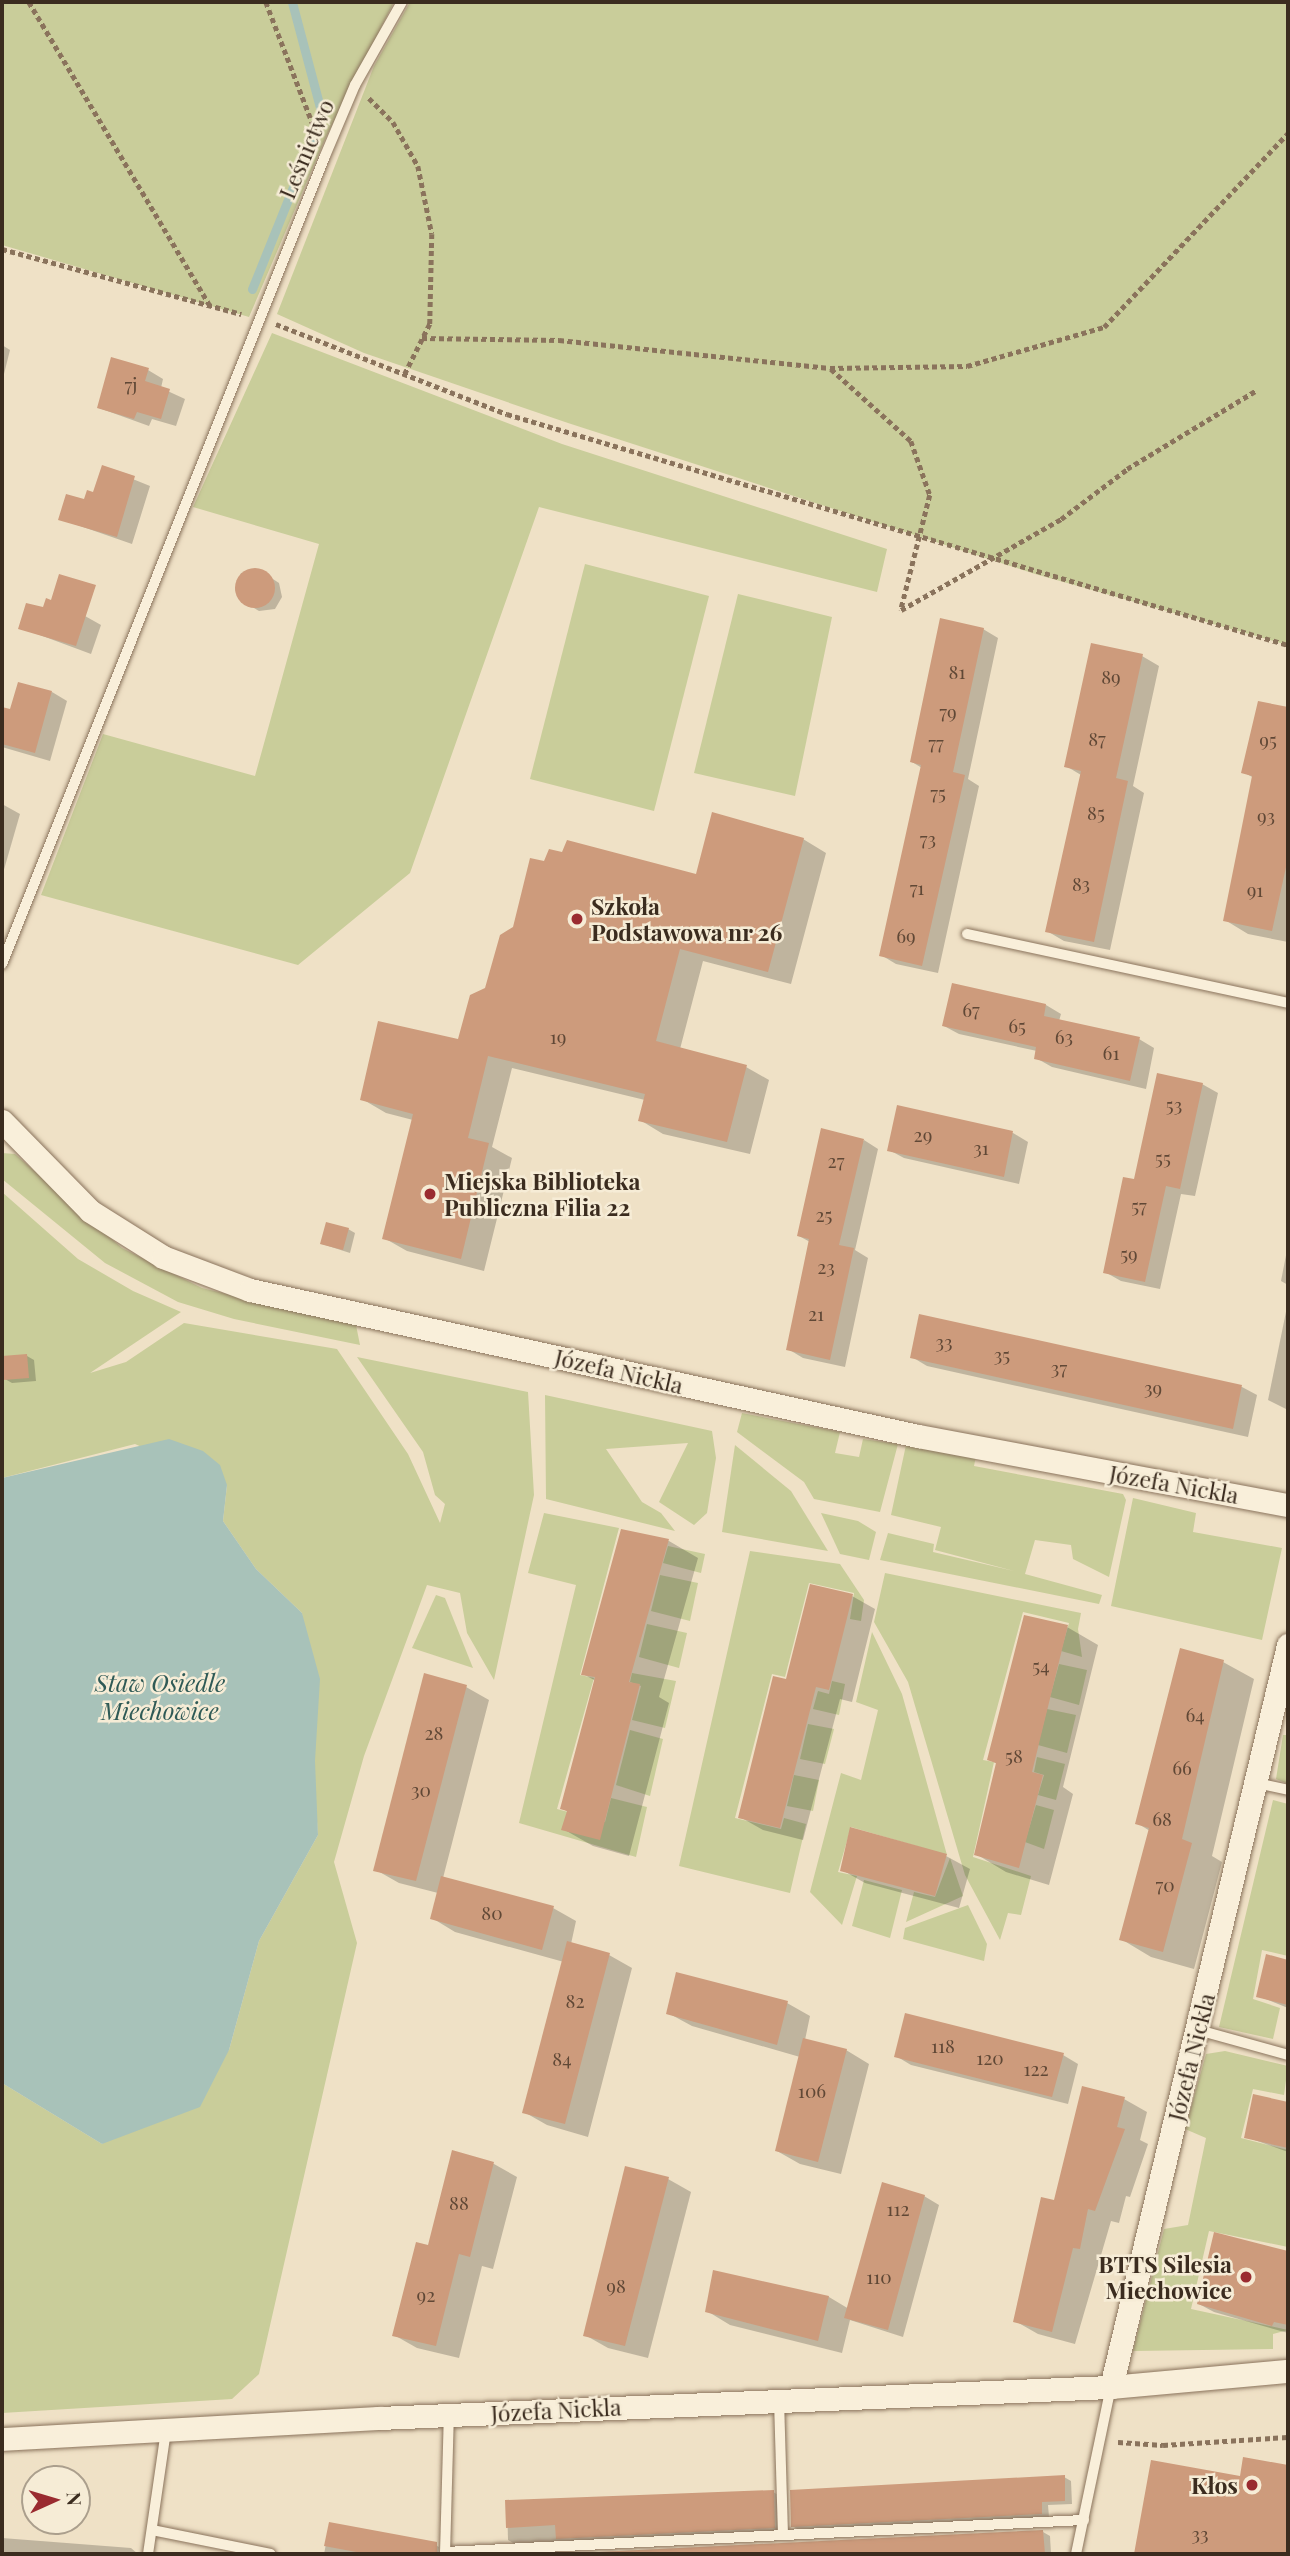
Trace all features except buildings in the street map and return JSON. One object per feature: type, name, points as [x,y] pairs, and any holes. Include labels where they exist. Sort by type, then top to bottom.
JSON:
[{"type":"street","name":"Józefa Nickla","points":[[2,1121],[90,1211],[163,1257],[250,1290],[918,1436],[1288,1504]]},
{"type":"street","name":"Józefa Nickla","points":[[1111,2388],[1288,1645]]},
{"type":"street","name":"Józefa Nickla","points":[[2,2439],[450,2415],[1111,2388],[1288,2371]]},
{"type":"lane","name":"Leśnictwo","points":[[2,964],[325,156],[355,85],[402,2]]},
{"type":"lane","points":[[967,934],[1288,1003]]},
{"type":"lane","points":[[1256,1783],[1288,1790]]},
{"type":"lane","points":[[1198,2031],[1288,2055]]},
{"type":"lane","points":[[1076,2554],[1111,2388]]},
{"type":"lane","points":[[779,2400],[783,2535]]},
{"type":"lane","points":[[450,2415],[445,2553],[1084,2520]]},
{"type":"lane","points":[[148,2554],[166,2430]]},
{"type":"lane","points":[[152,2530],[271,2554]]},
{"type":"path","points":[[29,2],[211,307]]},
{"type":"path","points":[[266,2],[325,156]]},
{"type":"path","points":[[355,85],[393,122],[418,166],[432,234],[430,324],[405,374]]},
{"type":"path","points":[[422,338],[559,340],[830,368],[967,366],[1104,327],[1288,133]]},
{"type":"path","points":[[2,249],[260,318],[507,414],[921,534],[991,559],[1288,645]]},
{"type":"path","points":[[830,368],[911,441],[930,495],[901,610],[1061,519],[1127,469],[1257,390]]},
{"type":"path","points":[[1101,2440],[1163,2445],[1288,2437]]},
{"type":"green space","points":[[2,2],[394,2],[326,137],[249,317],[2,245]]},
{"type":"green space","points":[[410,2],[1288,2],[1288,645],[1035,574],[568,423],[364,353],[277,314],[374,66]]},
{"type":"green space","points":[[272,333],[562,444],[887,549],[877,592],[539,507],[410,873],[298,965],[41,895],[103,734],[255,776],[319,544],[193,507]]},
{"type":"green space","points":[[585,564],[709,596],[654,811],[530,779]]},
{"type":"green space","points":[[738,594],[832,617],[795,796],[694,773]]},
{"type":"green space","points":[[2,1153],[15,1154],[122,1248],[202,1288],[356,1325],[360,1345],[234,1319],[178,1302],[105,1263],[2,1179]]},
{"type":"green space","points":[[2,1192],[78,1259],[133,1291],[181,1312],[90,1373],[126,1362],[184,1323],[337,1349],[408,1454],[440,1523],[445,1504],[435,1495],[423,1452],[357,1357],[528,1392],[534,1495],[494,1680],[467,1633],[460,1593],[427,1585],[364,1756],[334,1862],[357,1943],[259,2374],[232,2399],[2,2413],[2,2083],[102,2144],[229,2050],[259,1941],[318,1835],[302,1613],[256,1569],[223,1521],[227,1485],[135,1444],[2,1478]]},
{"type":"green space","points":[[545,1395],[712,1431],[716,1458],[707,1513],[694,1525],[659,1502],[688,1443],[606,1449],[642,1502],[661,1513],[675,1531],[546,1499]]},
{"type":"green space","points":[[742,1413],[840,1432],[835,1453],[859,1457],[863,1439],[898,1444],[880,1512],[814,1499],[804,1482],[737,1432]]},
{"type":"green space","points":[[735,1445],[791,1491],[828,1551],[722,1532]]},
{"type":"green space","points":[[906,1445],[976,1456],[974,1466],[1123,1494],[1126,1500],[1109,1577],[1073,1559],[1071,1545],[1035,1540],[1025,1574],[1102,1595],[1099,1604],[880,1560],[888,1533],[934,1544],[933,1552],[1014,1571],[935,1550],[941,1527],[891,1515]]},
{"type":"green space","points":[[1133,1498],[1196,1513],[1193,1532],[1282,1548],[1262,1640],[1111,1606]]},
{"type":"green space","points":[[544,1513],[619,1528],[580,1675],[594,1678],[557,1809],[605,1822],[611,1798],[647,1807],[636,1857],[519,1823],[576,1585],[528,1573]]},
{"type":"green space","points":[[821,1513],[858,1521],[876,1532],[869,1560],[840,1554]]},
{"type":"green space","points":[[668,1546],[705,1554],[701,1573],[663,1563]]},
{"type":"green space","points":[[750,1551],[840,1564],[864,1600],[861,1621],[850,1619],[854,1593],[809,1583],[785,1677],[772,1674],[735,1818],[781,1829],[784,1818],[806,1824],[790,1893],[679,1866]]},
{"type":"green space","points":[[885,1573],[1081,1613],[1078,1629],[1082,1657],[1061,1651],[1069,1623],[1023,1612],[983,1760],[994,1762],[973,1857],[1031,1876],[1021,1915],[1008,1913],[1000,1940],[965,1875],[908,1682],[874,1622]]},
{"type":"green space","points":[[660,1575],[698,1583],[690,1621],[651,1611]]},
{"type":"green space","points":[[436,1595],[445,1598],[473,1668],[412,1648]]},
{"type":"green space","points":[[647,1624],[687,1633],[679,1668],[639,1657]]},
{"type":"green space","points":[[872,1632],[902,1694],[947,1855],[851,1827],[838,1872],[857,1876],[842,1925],[810,1892],[841,1773],[861,1780],[878,1710],[856,1702]]},
{"type":"green space","points":[[1059,1664],[1087,1670],[1079,1705],[1050,1697]]},
{"type":"green space","points":[[632,1673],[676,1681],[665,1728],[632,1720],[641,1686],[630,1682]]},
{"type":"green space","points":[[832,1681],[845,1684],[839,1715],[813,1709],[818,1691],[829,1694]]},
{"type":"green space","points":[[1047,1709],[1076,1715],[1067,1753],[1038,1745]]},
{"type":"green space","points":[[808,1724],[834,1729],[825,1764],[800,1759]]},
{"type":"green space","points":[[630,1730],[663,1739],[650,1796],[616,1785]]},
{"type":"green space","points":[[1283,1735],[1288,1735],[1288,1784],[1276,1779]]},
{"type":"green space","points":[[1037,1757],[1065,1764],[1056,1800],[1038,1795],[1044,1775],[1034,1772]]},
{"type":"green space","points":[[794,1775],[819,1780],[813,1811],[787,1806]]},
{"type":"green space","points":[[1273,1800],[1288,1804],[1288,1956],[1262,1950],[1253,1999],[1280,2008],[1273,2039],[1219,2027]]},
{"type":"green space","points":[[1036,1805],[1054,1810],[1044,1849],[1025,1842]]},
{"type":"green space","points":[[950,1858],[963,1896],[906,1922],[914,1892],[935,1897]]},
{"type":"green space","points":[[864,1880],[902,1890],[890,1938],[852,1926]]},
{"type":"green space","points":[[968,1905],[987,1944],[984,1961],[903,1939],[905,1928]]},
{"type":"green space","points":[[1225,2051],[1288,2066],[1284,2095],[1253,2089],[1241,2138],[1288,2150],[1288,2247],[1209,2231],[1191,2309],[1288,2330],[1273,2334],[1273,2349],[1133,2351],[1164,2229],[1188,2225],[1206,2138],[1185,2129],[1206,2054]]},
{"type":"water","name":"Staw Osiedle Miechowice","points":[[169,1439],[203,1451],[220,1465],[227,1485],[223,1521],[256,1569],[302,1613],[320,1679],[315,1761],[318,1835],[259,1941],[229,2050],[200,2107],[102,2144],[2,2083],[2,1478]]},
{"type":"waterway","points":[[252,289],[322,115],[292,2]]},
{"type":"place","name":"Szkoła Podstawowa nr 26","points":[[577,919]]},
{"type":"place","name":"Miejska Biblioteka Publiczna Filia 22","points":[[430,1194]]},
{"type":"place","name":"BTTS Silesia Miechowice","points":[[1246,2277]]},
{"type":"place","name":"Kłos","points":[[1252,2485]]}]
